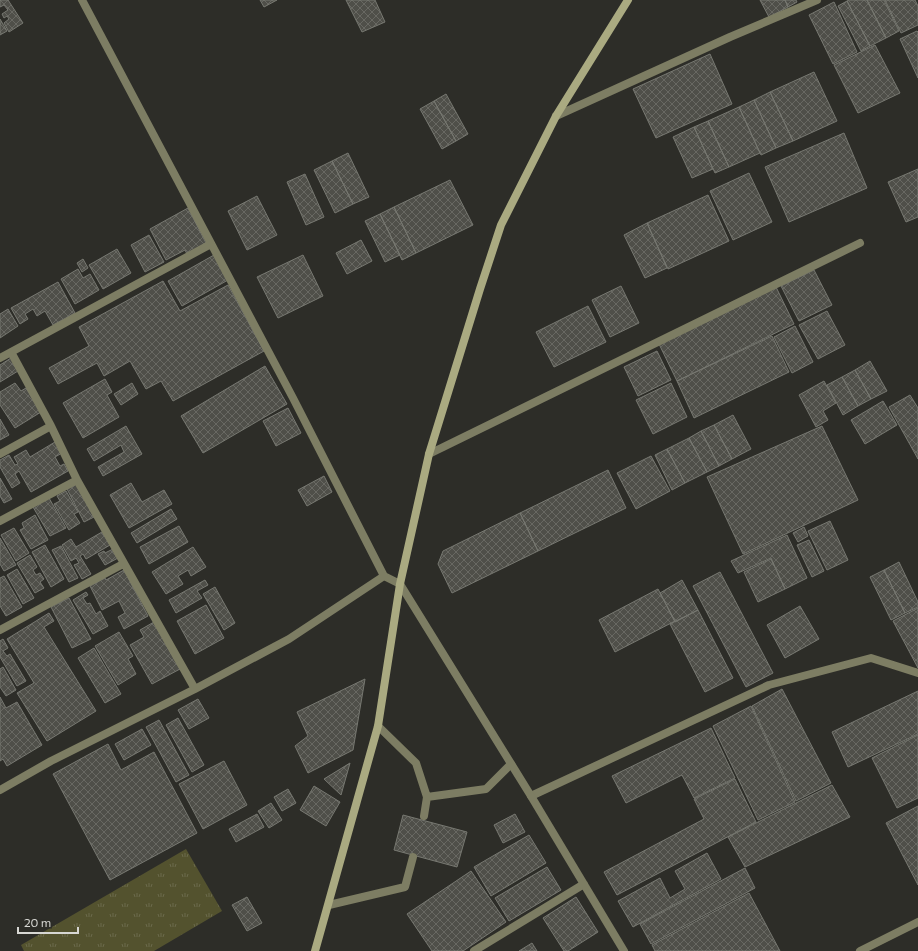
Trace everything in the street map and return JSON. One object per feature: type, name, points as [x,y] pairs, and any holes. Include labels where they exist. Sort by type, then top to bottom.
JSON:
[{"type":"main road","points":[[315,951],[378,726],[400,584],[429,454],[501,225],[556,116],[628,0]]},
{"type":"street","points":[[82,0],[293,398],[384,576],[400,584],[532,796],[624,951]]},
{"type":"street","points":[[556,116],[817,0]]},
{"type":"street","points":[[429,454],[860,243]]},
{"type":"street","points":[[0,358],[212,244]]},
{"type":"street","points":[[11,352],[51,426],[76,480],[195,689]]},
{"type":"street","points":[[0,454],[51,426]]},
{"type":"street","points":[[0,520],[76,480]]},
{"type":"street","points":[[0,630],[123,564]]},
{"type":"street","points":[[0,790],[51,761],[195,689],[289,639],[384,576]]},
{"type":"street","points":[[532,796],[769,685],[871,658],[918,673]]},
{"type":"street","points":[[378,726],[416,763],[427,797],[424,816]]},
{"type":"street","points":[[427,797],[486,790],[511,764]]},
{"type":"street","points":[[329,905],[405,887],[413,857]]},
{"type":"street","points":[[474,951],[584,884]]},
{"type":"street","points":[[860,951],[918,922]]},
{"type":"green space","points":[[186,849],[222,911],[154,951],[24,951],[21,945]]},
{"type":"building","points":[[0,0],[8,0],[23,23],[9,32],[4,23],[9,19],[7,16],[4,18],[2,14],[8,10],[4,5],[0,7]]},
{"type":"building","points":[[260,0],[277,0],[264,7]]},
{"type":"building","points":[[346,0],[375,0],[385,22],[362,32]]},
{"type":"building","points":[[760,0],[785,0],[788,7],[769,17]]},
{"type":"building","points":[[785,0],[796,0],[797,2],[788,7]]},
{"type":"building","points":[[867,0],[886,38],[870,46],[847,1]]},
{"type":"building","points":[[867,0],[884,0],[899,31],[886,38]]},
{"type":"building","points":[[885,0],[915,0],[918,6],[918,25],[901,33]]},
{"type":"building","points":[[847,1],[870,46],[861,51],[838,6]]},
{"type":"building","points":[[834,2],[857,52],[833,64],[809,15]]},
{"type":"building","points":[[0,19],[7,31],[0,35]]},
{"type":"building","points":[[917,31],[918,32],[918,78],[900,39]]},
{"type":"building","points":[[875,45],[900,93],[858,113],[834,65]]},
{"type":"building","points":[[710,54],[732,104],[656,138],[633,89]]},
{"type":"building","points":[[814,72],[837,121],[793,141],[770,92]]},
{"type":"building","points":[[770,92],[793,141],[776,148],[754,100]]},
{"type":"building","points":[[446,94],[468,134],[456,141],[434,101]]},
{"type":"building","points":[[754,100],[776,148],[761,155],[739,107]]},
{"type":"building","points":[[434,101],[456,141],[442,149],[420,109]]},
{"type":"building","points":[[739,107],[760,153],[729,167],[708,121]]},
{"type":"building","points":[[708,121],[729,167],[715,173],[694,127]]},
{"type":"building","points":[[694,127],[713,169],[692,178],[673,137]]},
{"type":"building","points":[[844,133],[867,188],[789,222],[765,167]]},
{"type":"building","points":[[348,153],[369,197],[353,204],[332,161]]},
{"type":"building","points":[[332,161],[353,204],[335,213],[314,170]]},
{"type":"building","points":[[918,169],[918,217],[906,222],[888,182]]},
{"type":"building","points":[[749,173],[772,222],[733,240],[710,191]]},
{"type":"building","points":[[305,174],[324,217],[306,225],[287,182]]},
{"type":"building","points":[[450,180],[473,225],[416,253],[394,207]]},
{"type":"building","points":[[708,195],[729,241],[668,269],[647,223]]},
{"type":"building","points":[[257,196],[277,235],[247,250],[228,211]]},
{"type":"building","points":[[394,207],[416,253],[402,260],[380,214]]},
{"type":"building","points":[[188,208],[206,243],[187,254],[185,250],[166,260],[150,229]]},
{"type":"building","points":[[380,214],[400,255],[385,262],[365,221]]},
{"type":"building","points":[[647,223],[667,268],[645,278],[624,235]]},
{"type":"building","points":[[149,235],[164,262],[145,272],[131,245]]},
{"type":"building","points":[[361,240],[372,261],[347,274],[336,253]]},
{"type":"building","points":[[117,249],[131,273],[103,289],[89,265]]},
{"type":"building","points":[[214,255],[228,280],[182,306],[168,281]]},
{"type":"building","points":[[303,255],[323,296],[278,318],[257,277]]},
{"type":"building","points":[[83,259],[88,268],[82,272],[77,263]]},
{"type":"building","points":[[78,269],[83,278],[90,274],[99,290],[75,304],[61,279]]},
{"type":"building","points":[[814,270],[832,305],[799,321],[781,286]]},
{"type":"building","points":[[163,281],[180,311],[228,285],[264,351],[173,401],[161,381],[146,389],[130,361],[104,376],[97,363],[58,384],[49,368],[89,346],[79,327]]},
{"type":"building","points":[[58,282],[75,313],[53,325],[45,311],[37,316],[33,309],[25,314],[28,319],[20,324],[11,308]]},
{"type":"building","points":[[621,286],[639,323],[610,337],[592,300]]},
{"type":"building","points":[[776,287],[794,324],[677,381],[659,344]]},
{"type":"building","points":[[588,306],[606,342],[554,367],[536,332]]},
{"type":"building","points":[[8,309],[18,326],[0,338],[0,314]]},
{"type":"building","points":[[827,311],[845,345],[818,359],[799,325]]},
{"type":"building","points":[[795,326],[813,362],[792,373],[774,337]]},
{"type":"building","points":[[772,336],[789,372],[694,418],[677,381]]},
{"type":"building","points":[[657,351],[671,380],[638,396],[624,367]]},
{"type":"building","points":[[11,358],[18,371],[0,382],[0,365]]},
{"type":"building","points":[[870,361],[887,391],[871,399],[855,370]]},
{"type":"building","points":[[265,366],[287,404],[203,453],[181,416]]},
{"type":"building","points":[[855,370],[871,399],[858,406],[842,377]]},
{"type":"building","points":[[842,377],[858,406],[843,415],[827,385]]},
{"type":"building","points":[[105,379],[112,392],[107,395],[119,417],[83,438],[63,403]]},
{"type":"building","points":[[824,381],[836,403],[823,411],[828,420],[816,427],[799,395]]},
{"type":"building","points":[[15,383],[21,391],[26,388],[41,412],[15,428],[0,405],[0,392]]},
{"type":"building","points":[[132,383],[138,394],[121,405],[114,394]]},
{"type":"building","points":[[671,383],[687,417],[653,434],[636,400]]},
{"type":"building","points":[[910,395],[918,408],[918,459],[889,407]]},
{"type":"building","points":[[883,401],[897,425],[865,444],[851,420]]},
{"type":"building","points":[[288,408],[301,433],[276,446],[263,421]]},
{"type":"building","points":[[733,415],[751,449],[732,459],[714,425]]},
{"type":"building","points":[[0,419],[9,435],[0,440]]},
{"type":"building","points":[[714,425],[732,459],[719,466],[701,431]]},
{"type":"building","points":[[126,426],[142,454],[103,476],[98,467],[124,452],[121,445],[94,461],[87,449]]},
{"type":"building","points":[[822,426],[858,500],[743,554],[707,477]]},
{"type":"building","points":[[701,431],[719,466],[707,472],[689,438]]},
{"type":"building","points":[[689,438],[707,472],[685,483],[667,449]]},
{"type":"building","points":[[55,442],[62,453],[55,457],[60,466],[64,464],[68,471],[31,492],[19,471],[15,474],[20,483],[12,488],[0,467],[0,460],[9,455],[15,465],[18,464],[14,457],[26,450],[30,457]]},
{"type":"building","points":[[667,449],[685,483],[672,490],[655,455]]},
{"type":"building","points":[[651,456],[670,491],[636,509],[617,473]]},
{"type":"building","points":[[608,470],[626,508],[538,551],[520,513]]},
{"type":"building","points":[[324,476],[332,492],[307,506],[298,490]]},
{"type":"building","points":[[0,478],[12,499],[4,503],[0,496]]},
{"type":"building","points":[[131,483],[142,502],[164,490],[172,504],[129,528],[110,495]]},
{"type":"building","points":[[76,484],[94,517],[84,522],[67,489]]},
{"type":"building","points":[[66,491],[78,512],[74,514],[80,523],[69,530],[54,504],[60,501],[57,496]]},
{"type":"building","points":[[49,498],[66,528],[50,536],[33,507]]},
{"type":"building","points":[[171,509],[177,519],[137,543],[131,533]]},
{"type":"building","points":[[520,513],[538,551],[452,593],[438,564],[443,551]]},
{"type":"building","points":[[35,515],[48,540],[31,549],[20,530],[24,528],[22,523]]},
{"type":"building","points":[[830,521],[848,560],[827,570],[808,531]]},
{"type":"building","points":[[179,526],[188,542],[149,564],[140,547]]},
{"type":"building","points":[[804,527],[808,536],[798,542],[793,533]]},
{"type":"building","points":[[14,528],[29,553],[16,561],[1,535]]},
{"type":"building","points":[[102,532],[110,545],[86,559],[83,554],[80,556],[91,574],[82,579],[74,565],[79,563],[76,558],[71,561],[62,545],[71,539],[76,547]]},
{"type":"building","points":[[787,535],[807,578],[785,589],[771,558],[738,573],[731,561]]},
{"type":"building","points":[[0,538],[16,565],[4,571],[0,564]]},
{"type":"building","points":[[809,540],[824,571],[812,577],[797,545]]},
{"type":"building","points":[[45,545],[64,579],[51,587],[32,552]]},
{"type":"building","points":[[61,546],[78,578],[69,582],[52,550]]},
{"type":"building","points":[[193,547],[206,567],[191,576],[188,570],[178,576],[183,584],[166,594],[152,572]]},
{"type":"building","points":[[113,549],[118,558],[105,565],[98,554],[104,551],[105,553]]},
{"type":"building","points":[[30,555],[37,567],[33,570],[36,575],[40,573],[44,579],[40,582],[44,588],[35,593],[17,563]]},
{"type":"building","points":[[771,559],[785,589],[758,602],[744,572]]},
{"type":"building","points":[[899,562],[918,602],[918,607],[905,613],[884,570]]},
{"type":"building","points":[[17,569],[34,598],[23,604],[7,575]]},
{"type":"building","points":[[124,570],[148,616],[124,629],[118,617],[125,613],[119,601],[102,610],[90,586],[105,578],[106,580]]},
{"type":"building","points":[[884,570],[905,613],[891,620],[870,577]]},
{"type":"building","points":[[720,572],[773,673],[746,687],[693,586]]},
{"type":"building","points":[[4,576],[22,607],[6,616],[0,606],[0,578]]},
{"type":"building","points":[[205,580],[208,585],[197,591],[202,598],[176,613],[169,600]]},
{"type":"building","points":[[682,580],[698,610],[675,622],[660,593]]},
{"type":"building","points":[[215,587],[235,623],[224,630],[203,594]]},
{"type":"building","points":[[658,589],[675,621],[615,652],[599,620]]},
{"type":"building","points":[[86,592],[88,595],[83,598],[87,604],[90,603],[96,614],[100,611],[108,626],[93,634],[73,600]]},
{"type":"building","points":[[69,598],[91,639],[72,648],[51,607]]},
{"type":"building","points":[[206,605],[224,638],[195,654],[177,621]]},
{"type":"building","points":[[800,606],[819,639],[785,658],[767,625]]},
{"type":"building","points":[[918,608],[918,668],[893,621]]},
{"type":"building","points":[[698,610],[733,678],[705,692],[670,624]]},
{"type":"building","points":[[49,613],[54,621],[44,627],[96,711],[47,741],[17,693],[34,683],[7,639]]},
{"type":"building","points":[[154,622],[180,669],[152,684],[130,645],[144,637],[140,630]]},
{"type":"building","points":[[119,632],[133,656],[128,659],[136,674],[118,685],[95,646]]},
{"type":"building","points":[[3,639],[8,648],[3,651],[7,656],[10,654],[26,681],[17,686],[0,657],[0,641]]},
{"type":"building","points":[[94,648],[121,694],[105,703],[78,658]]},
{"type":"building","points":[[3,667],[16,690],[6,696],[0,687],[0,669]]},
{"type":"building","points":[[365,679],[353,750],[308,773],[295,746],[308,736],[297,712]]},
{"type":"building","points":[[782,689],[831,783],[796,801],[752,706]]},
{"type":"building","points":[[918,691],[918,734],[848,767],[832,732]]},
{"type":"building","points":[[0,697],[6,708],[17,702],[42,745],[7,766],[3,759],[0,761]]},
{"type":"building","points":[[198,699],[209,718],[189,729],[178,710]]},
{"type":"building","points":[[751,706],[795,802],[758,820],[713,726]]},
{"type":"building","points":[[178,718],[204,765],[192,772],[166,725]]},
{"type":"building","points":[[159,720],[189,775],[176,782],[146,727]]},
{"type":"building","points":[[711,728],[735,778],[694,798],[682,775],[626,803],[612,776]]},
{"type":"building","points":[[142,729],[151,745],[124,760],[115,744]]},
{"type":"building","points":[[918,735],[918,798],[897,808],[872,758]]},
{"type":"building","points":[[108,744],[121,770],[154,752],[197,833],[110,880],[53,774]]},
{"type":"building","points":[[224,761],[247,805],[203,829],[179,784]]},
{"type":"building","points":[[350,763],[341,795],[324,779]]},
{"type":"building","points":[[735,779],[756,822],[617,895],[604,872],[704,819],[694,799]]},
{"type":"building","points":[[832,785],[850,817],[745,867],[728,837]]},
{"type":"building","points":[[314,786],[340,802],[326,826],[300,810]]},
{"type":"building","points":[[288,789],[296,803],[282,811],[274,797]]},
{"type":"building","points":[[271,803],[282,820],[269,828],[258,811]]},
{"type":"building","points":[[918,806],[918,885],[886,823]]},
{"type":"building","points":[[257,814],[264,827],[236,842],[229,829]]},
{"type":"building","points":[[515,814],[525,832],[503,843],[494,825]]},
{"type":"building","points":[[403,815],[467,832],[457,867],[394,850]]},
{"type":"building","points":[[529,835],[546,863],[491,896],[474,867]]},
{"type":"building","points":[[707,853],[721,879],[633,927],[618,901],[660,878],[670,898],[685,889],[675,871]]},
{"type":"building","points":[[547,867],[561,890],[509,921],[495,898]]},
{"type":"building","points":[[745,868],[755,888],[651,944],[640,924]]},
{"type":"building","points":[[471,871],[506,922],[463,951],[432,951],[407,914]]},
{"type":"building","points":[[749,893],[780,951],[655,951],[652,945]]},
{"type":"building","points":[[247,897],[262,923],[247,931],[232,905]]},
{"type":"building","points":[[576,897],[598,932],[568,951],[564,951],[543,918]]},
{"type":"building","points":[[532,943],[537,951],[519,951]]}]
